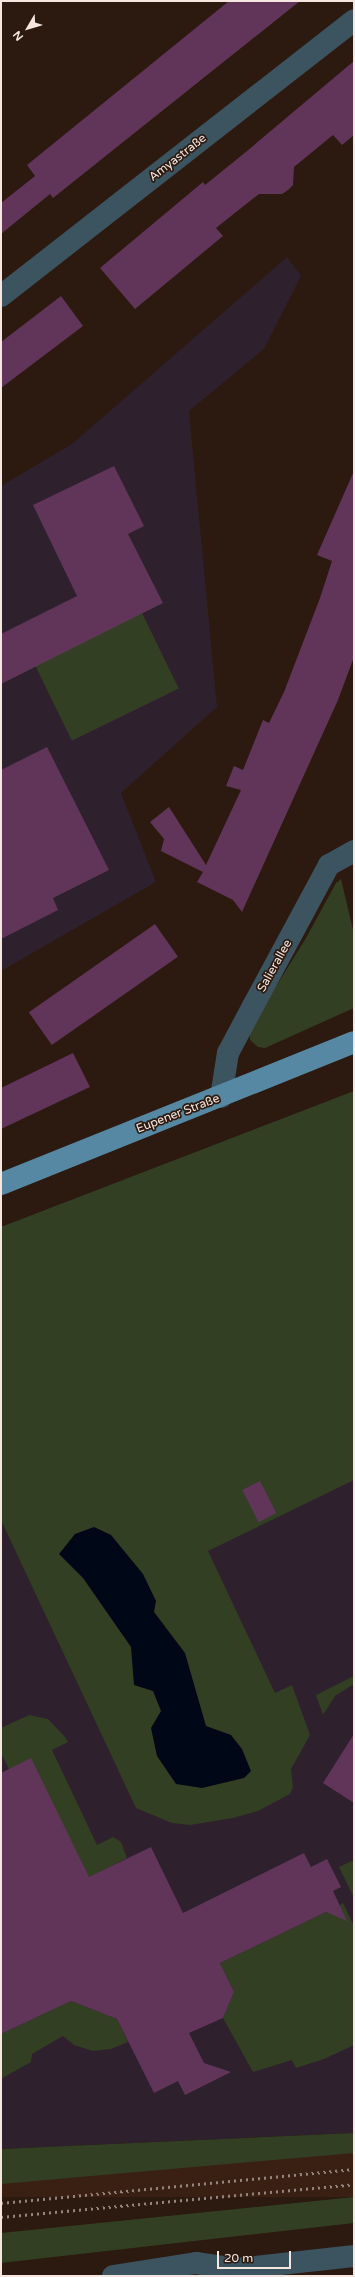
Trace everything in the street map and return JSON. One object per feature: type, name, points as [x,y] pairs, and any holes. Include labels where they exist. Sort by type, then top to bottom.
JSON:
[{"type":"main road","name":"Eupener Straße","points":[[1,1184],[221,1097],[354,1042]]},
{"type":"street","name":"Amyastraße","points":[[1,296],[354,20]]},
{"type":"street","name":"Salierallee","points":[[221,1097],[228,1053],[253,1006],[329,866],[354,851]]},
{"type":"street","points":[[113,2276],[196,2263],[235,2273],[354,2256]]},
{"type":"shaded area","points":[[287,257],[301,276],[264,349],[189,411],[217,707],[121,793],[156,882],[1,971],[1,486],[72,444]]},
{"type":"shaded area","points":[[354,1091],[354,2133],[1,2149],[1,1227]]},
{"type":"shaded area","points":[[1,2153],[354,2153],[354,2197],[1,2197]]},
{"type":"green space","points":[[142,613],[179,688],[72,741],[35,665]]},
{"type":"green space","points":[[341,879],[354,934],[354,1008],[265,1048],[258,1047],[250,1040],[249,1030],[306,938],[336,883]]},
{"type":"green space","points":[[354,1091],[354,1480],[208,1551],[275,1693],[292,1685],[310,1735],[291,1769],[293,1787],[290,1794],[258,1811],[233,1818],[190,1825],[172,1823],[136,1808],[1,1520],[1,1227]]},
{"type":"green space","points":[[354,1676],[354,1684],[335,1696],[323,1715],[316,1695]]},
{"type":"green space","points":[[29,1715],[48,1719],[68,1742],[52,1750],[97,1845],[113,1837],[121,1842],[127,1858],[106,1869],[123,1902],[105,1911],[9,1769],[1,1753],[1,1728]]},
{"type":"green space","points":[[354,1860],[354,1898],[339,1867]]},
{"type":"green space","points":[[343,1903],[354,1926],[354,2045],[324,2059],[296,2068],[292,2060],[253,2072],[223,2018],[234,1992],[220,1963],[326,1912],[335,1915],[340,1905]]},
{"type":"green space","points":[[71,2001],[117,2019],[128,2042],[111,2049],[93,2051],[74,2045],[63,2036],[32,2054],[31,2062],[1,2079],[1,2034]]},
{"type":"green space","points":[[354,2133],[354,2153],[1,2184],[1,2149]]},
{"type":"green space","points":[[354,2197],[354,2223],[1,2263],[1,2233]]},
{"type":"water","points":[[94,1527],[111,1535],[143,1574],[156,1601],[154,1612],[185,1653],[206,1726],[231,1735],[242,1749],[251,1771],[244,1778],[202,1788],[176,1784],[157,1756],[151,1728],[161,1711],[153,1691],[134,1685],[131,1647],[83,1578],[59,1554],[75,1534]]},
{"type":"building","points":[[229,1],[300,1],[53,198],[50,194],[1,234],[1,203],[35,176],[27,165]]},
{"type":"building","points":[[354,61],[354,135],[342,145],[333,135],[294,167],[293,185],[288,190],[282,194],[259,194],[216,228],[223,236],[135,309],[100,268],[203,182],[205,185],[247,151]]},
{"type":"building","points":[[61,296],[83,326],[1,388],[1,342]]},
{"type":"building","points":[[114,466],[144,526],[128,534],[163,603],[1,684],[1,634],[77,596],[33,505]]},
{"type":"building","points":[[354,471],[354,657],[338,700],[242,912],[233,900],[197,882],[203,872],[161,851],[164,839],[150,822],[169,807],[206,865],[241,790],[226,786],[234,766],[243,770],[263,720],[269,723],[284,692],[320,598],[332,561],[317,555]]},
{"type":"building","points":[[47,747],[109,870],[53,898],[58,910],[1,939],[1,770]]},
{"type":"building","points":[[155,924],[178,957],[52,1045],[29,1012]]},
{"type":"building","points":[[73,1053],[90,1087],[1,1129],[1,1088]]},
{"type":"building","points":[[260,1481],[276,1513],[259,1522],[242,1490]]},
{"type":"building","points":[[354,1734],[354,1803],[323,1783]]},
{"type":"building","points":[[31,1758],[89,1877],[151,1847],[183,1913],[304,1853],[311,1867],[327,1859],[341,1887],[333,1891],[347,1921],[326,1912],[220,1963],[234,1992],[223,2018],[189,2033],[204,2063],[231,2072],[185,2095],[178,2081],[154,2093],[117,2019],[71,2001],[1,2034],[1,1773]]},
{"type":"railway","points":[[1,2203],[354,2169]]},
{"type":"railway","points":[[1,2217],[354,2184]]}]
